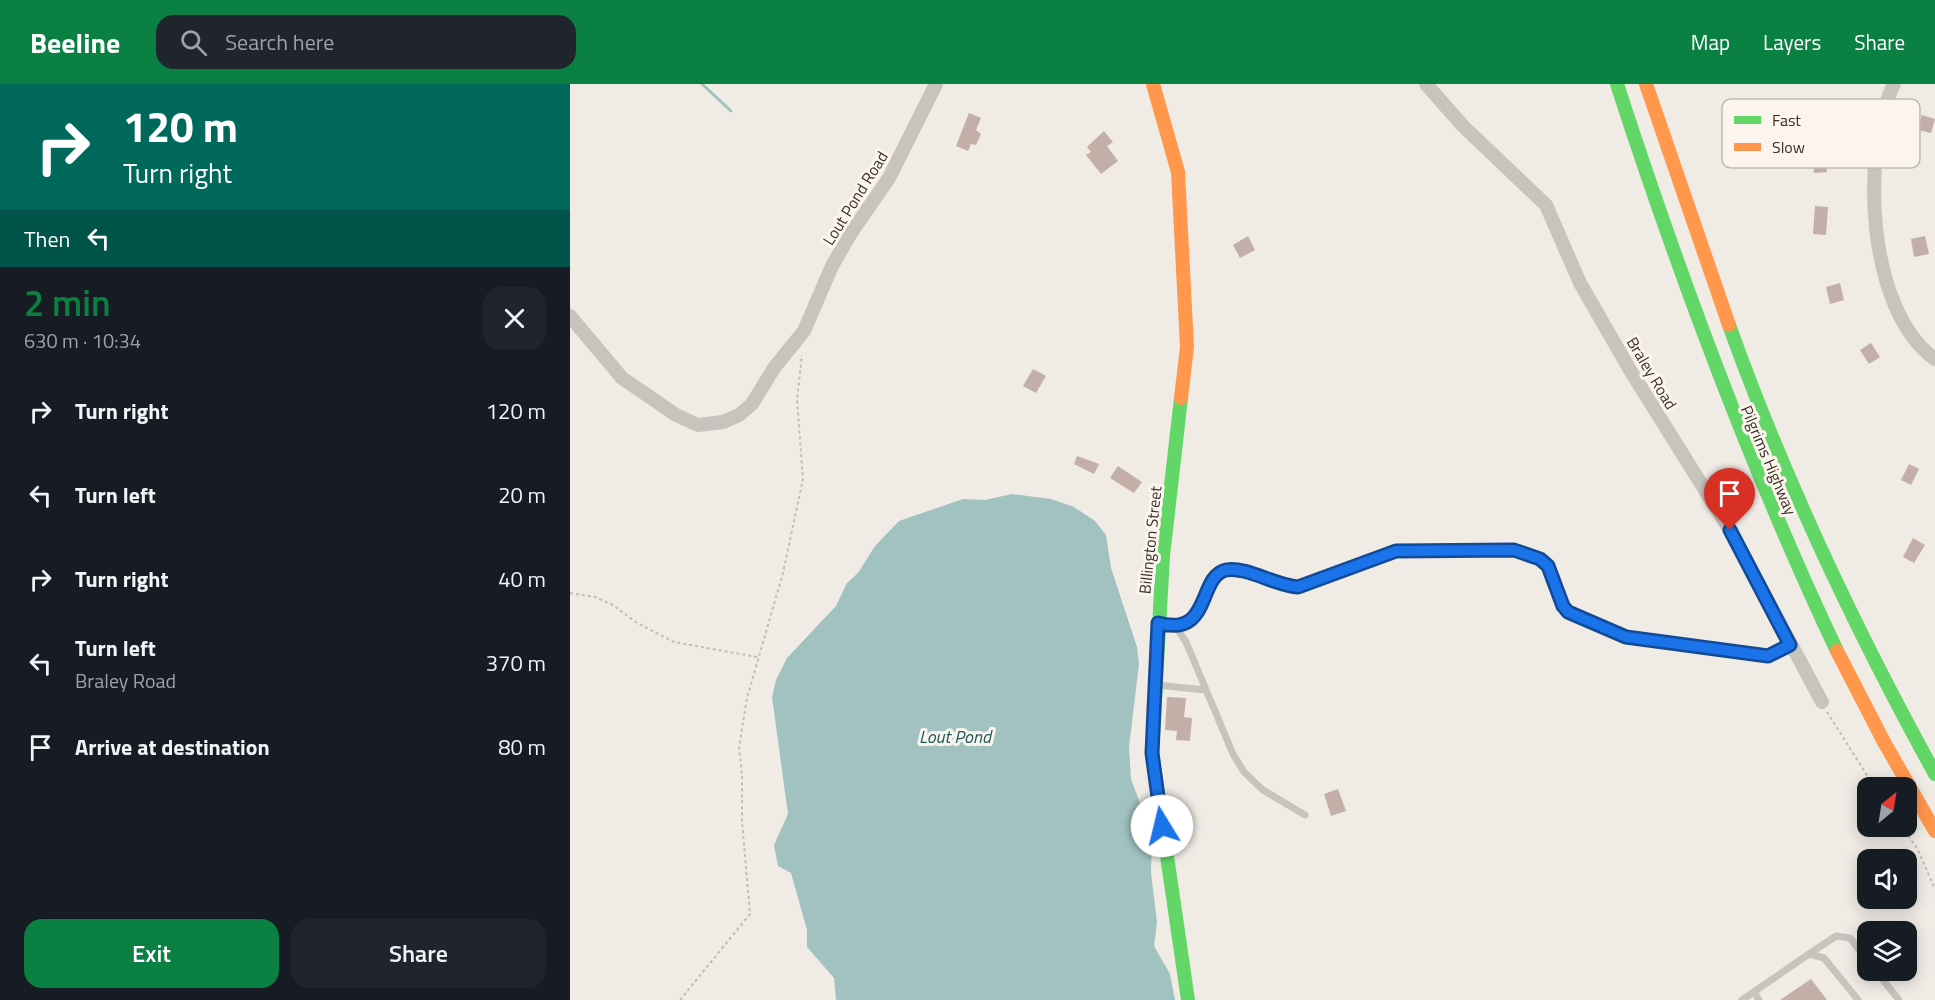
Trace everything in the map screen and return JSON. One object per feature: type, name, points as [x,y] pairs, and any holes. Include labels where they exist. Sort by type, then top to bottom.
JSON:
[{"type":"main road","name":"Billington Street","points":[[1154,84],[1178,172],[1187,347],[1158,623],[1152,753],[1188,1000]]},
{"type":"main road","name":"Pilgrims Highway","points":[[1617,84],[1688,300],[1758,481],[1839,655],[1905,777]]},
{"type":"main road","name":"Pilgrims Highway","points":[[1646,84],[1711,282],[1779,457],[1853,620],[1935,774]]},
{"type":"main road","name":"Pilgrims Highway","points":[[1917,799],[1935,831]]},
{"type":"main road","points":[[1917,800],[1935,837]]},
{"type":"street","name":"Lout Pond Road","points":[[570,316],[622,378],[676,415],[698,425],[723,422],[739,416],[752,404],[774,368],[804,331],[832,266],[851,233],[889,178],[936,84]]},
{"type":"street","name":"Braley Road","points":[[1425,84],[1463,126],[1546,205],[1585,291],[1630,370],[1730,530],[1822,702]]},
{"type":"street","points":[[1888,99],[1894,84]]},
{"type":"street","points":[[1877,168],[1876,207],[1881,261],[1888,293],[1903,325],[1915,341],[1935,359]]},
{"type":"lane","points":[[1158,623],[1176,627],[1188,622],[1197,613],[1214,577],[1224,571],[1236,569],[1287,586],[1298,587],[1396,551],[1500,549],[1514,550],[1540,559],[1552,574],[1563,606],[1568,612],[1626,637],[1768,656],[1790,645]]},
{"type":"lane","points":[[1176,627],[1186,642],[1233,754],[1244,772],[1263,790],[1305,815]]},
{"type":"lane","points":[[1154,685],[1205,690]]},
{"type":"lane","points":[[1742,1000],[1836,936],[1850,938],[1857,947]]},
{"type":"lane","points":[[1809,954],[1824,958],[1858,1000]]},
{"type":"lane","points":[[1884,981],[1899,1000]]},
{"type":"lane","points":[[1754,992],[1759,1000]]},
{"type":"path","points":[[680,1000],[750,914],[742,821],[742,775],[739,748],[747,698],[783,573],[803,479],[797,400],[802,354]]},
{"type":"path","points":[[570,593],[595,597],[613,605],[637,623],[674,642],[758,657]]},
{"type":"path","points":[[1822,702],[1868,777]]},
{"type":"path","points":[[1909,837],[1917,848],[1935,890]]},
{"type":"water","name":"Lout Pond","points":[[1012,494],[1051,499],[1074,507],[1095,521],[1106,535],[1111,568],[1137,647],[1139,664],[1129,747],[1131,779],[1152,835],[1151,873],[1157,922],[1154,946],[1170,974],[1175,1000],[836,1000],[834,978],[807,947],[807,930],[791,873],[778,866],[774,845],[788,814],[772,697],[776,680],[787,658],[836,606],[847,583],[858,573],[875,546],[899,521],[963,499],[985,500]]},
{"type":"building","points":[[969,113],[981,118],[976,130],[981,134],[976,145],[971,144],[968,151],[956,146]]},
{"type":"building","points":[[1922,115],[1935,119],[1931,133],[1920,130]]},
{"type":"building","points":[[1104,131],[1113,142],[1107,146],[1118,161],[1101,174],[1086,155],[1091,152],[1087,147]]},
{"type":"building","points":[[1813,168],[1827,168],[1827,172],[1814,173]]},
{"type":"building","points":[[1815,206],[1828,207],[1826,235],[1813,234]]},
{"type":"building","points":[[1248,236],[1255,250],[1240,258],[1233,245]]},
{"type":"building","points":[[1925,236],[1929,254],[1914,257],[1911,239]]},
{"type":"building","points":[[1840,283],[1844,300],[1830,304],[1826,287]]},
{"type":"building","points":[[1871,343],[1880,357],[1869,364],[1860,350]]},
{"type":"building","points":[[1033,369],[1046,376],[1036,393],[1023,386]]},
{"type":"building","points":[[1077,456],[1099,464],[1094,474],[1074,464]]},
{"type":"building","points":[[1909,464],[1919,469],[1911,485],[1901,480]]},
{"type":"building","points":[[1118,466],[1142,482],[1134,493],[1110,478]]},
{"type":"building","points":[[1913,538],[1925,545],[1914,563],[1903,557]]},
{"type":"building","points":[[1167,697],[1186,698],[1184,717],[1192,718],[1190,741],[1176,740],[1177,731],[1165,730]]},
{"type":"building","points":[[1338,789],[1346,811],[1331,816],[1324,794]]},
{"type":"building","points":[[1811,979],[1827,1000],[1780,1000]]},
{"type":"waterway","points":[[702,84],[731,111]]},
{"type":"traffic: fast","points":[[1617,84],[1666,229],[1718,371],[1775,512],[1837,651]]},
{"type":"traffic: fast","points":[[1729,325],[1774,441],[1823,554],[1877,665],[1935,774]]},
{"type":"traffic: fast","points":[[1181,398],[1163,556],[1152,753],[1188,1000]]},
{"type":"traffic: slow","points":[[1153,84],[1178,172],[1187,347],[1181,398]]},
{"type":"traffic: slow","points":[[1646,84],[1729,325]]},
{"type":"traffic: slow","points":[[1837,651],[1884,742],[1935,831]]},
{"type":"route","points":[[1162,826],[1152,753],[1158,623],[1176,627],[1188,622],[1205,600],[1214,577],[1224,571],[1236,569],[1272,582],[1298,587],[1396,551],[1514,550],[1540,559],[1548,566],[1563,606],[1578,618],[1626,637],[1768,656],[1790,645],[1730,530]]}]
